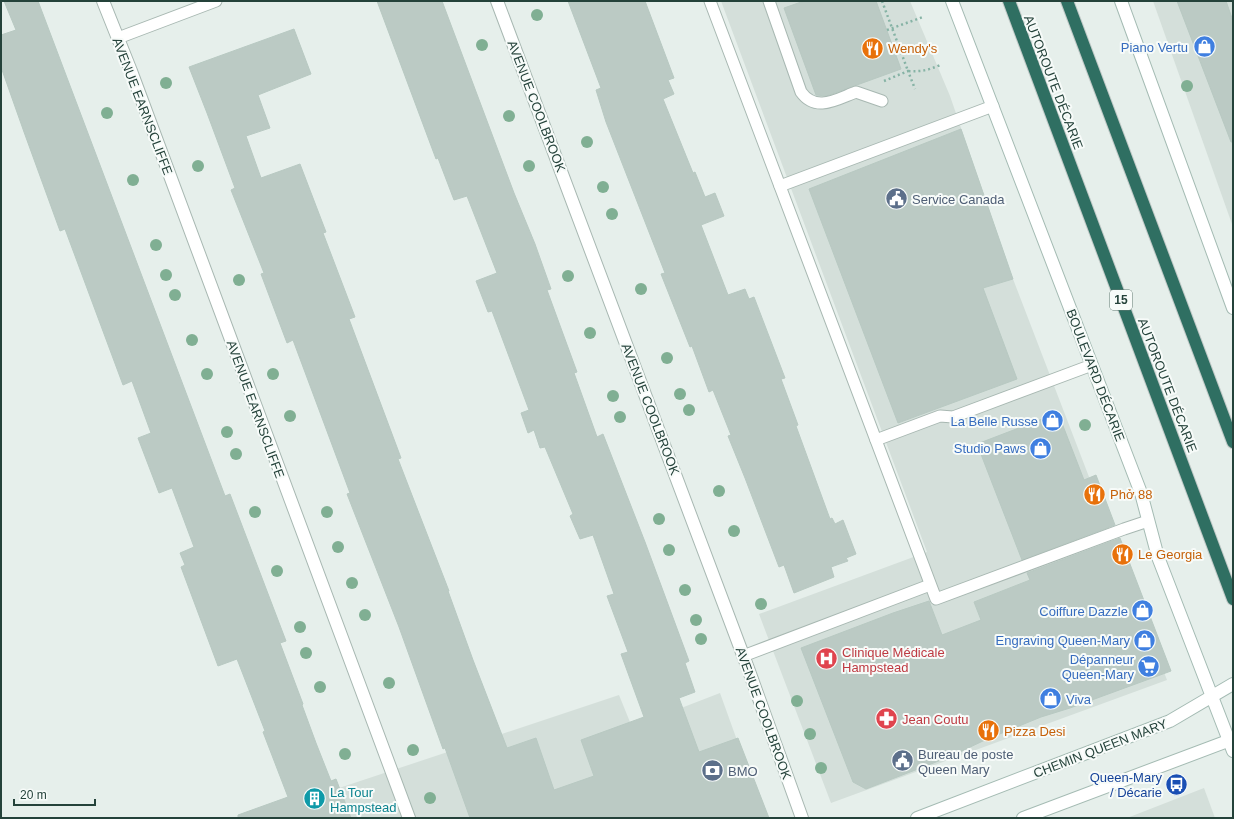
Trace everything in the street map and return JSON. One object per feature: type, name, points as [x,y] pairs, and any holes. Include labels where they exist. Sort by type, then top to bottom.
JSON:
[{"type":"highway","name":"AUTOROUTE DÉCARIE","points":[[1009,1],[1233,599]]},
{"type":"highway","points":[[1067,1],[1233,442]]},
{"type":"street","name":"AVENUE EARNSCLIFFE","points":[[103,1],[409,818]]},
{"type":"street","name":"AVENUE COOLBROOK","points":[[497,1],[743,656],[802,818]]},
{"type":"street","name":"BOULEVARD DÉCARIE","points":[[952,1],[1141,493],[1158,557],[1211,696],[1232,744]]},
{"type":"street","points":[[1121,1],[1233,308]]},
{"type":"street","name":"CHEMIN QUEEN MARY","points":[[916,818],[1170,721],[1232,684]]},
{"type":"street","points":[[1023,818],[1232,744]]},
{"type":"lane","points":[[118,38],[216,1]]},
{"type":"lane","points":[[710,1],[936,599],[1148,521]]},
{"type":"lane","points":[[769,1],[801,92],[805,96],[817,103],[824,103],[856,92],[882,101]]},
{"type":"lane","points":[[780,186],[993,106]]},
{"type":"lane","points":[[876,440],[940,416],[953,417],[1092,365]]},
{"type":"lane","points":[[743,656],[930,585]]},
{"type":"path","points":[[882,1],[915,89]]},
{"type":"path","points":[[887,30],[923,17]]},
{"type":"path","points":[[878,84],[908,71],[920,72],[940,65]]},
{"type":"shaded area","points":[[721,1],[910,1],[950,96],[1013,279],[1167,680],[831,803],[759,614],[927,552]]},
{"type":"shaded area","points":[[1153,1],[1233,1],[1233,227]]},
{"type":"shaded area","points":[[720,693],[765,818],[249,818],[619,695],[632,727]]},
{"type":"shaded area","points":[[1204,788],[1215,818],[1127,818]]},
{"type":"building","points":[[4,1],[38,1],[225,496],[230,494],[286,641],[280,643],[316,743],[331,781],[336,779],[351,818],[238,818],[238,815],[288,797],[263,732],[265,731],[237,659],[218,666],[181,567],[185,565],[180,553],[194,547],[172,488],[159,493],[138,438],[151,433],[132,381],[123,385],[65,229],[60,231],[24,132],[1,67],[1,35],[16,30]]},
{"type":"building","points":[[377,1],[442,1],[551,289],[547,290],[577,372],[574,373],[597,437],[603,434],[689,661],[685,663],[695,692],[679,698],[699,752],[738,738],[769,818],[470,818],[445,748],[443,749],[399,627],[347,494],[350,493],[293,340],[287,343],[261,274],[264,273],[231,190],[235,188],[189,67],[294,29],[311,74],[258,95],[270,128],[246,136],[261,178],[300,164],[326,232],[323,233],[355,317],[349,319],[401,458],[398,459],[507,748],[536,738],[554,790],[594,776],[581,740],[644,717],[621,654],[628,652],[607,596],[614,594],[593,535],[580,539],[570,516],[573,514],[545,447],[540,448],[534,430],[528,433],[521,413],[529,410],[492,311],[488,312],[476,281],[497,273],[467,196],[454,200],[438,158],[436,159]]},
{"type":"building","points":[[568,1],[645,1],[674,78],[668,80],[674,94],[663,99],[693,173],[695,172],[705,197],[715,193],[724,216],[701,225],[728,295],[745,289],[749,299],[754,297],[785,378],[781,379],[798,425],[796,426],[830,519],[832,518],[835,524],[843,520],[856,554],[846,558],[848,561],[831,567],[834,577],[794,593],[784,565],[779,567],[728,436],[731,435],[713,390],[709,392],[692,346],[690,347],[661,274],[665,273],[606,122],[596,90],[601,88]]},
{"type":"building","points":[[804,1],[876,1],[901,69],[826,96],[816,95],[784,8]]},
{"type":"building","points":[[1177,1],[1226,1],[1233,21],[1233,142],[1231,142]]},
{"type":"building","points":[[961,129],[1013,279],[983,288],[1017,379],[898,423],[809,189]]},
{"type":"building","points":[[1058,413],[1084,480],[1096,475],[1115,525],[1022,560],[977,444]]},
{"type":"building","points":[[1120,538],[1171,671],[1041,717],[985,740],[949,757],[866,789],[853,782],[801,648],[929,601],[942,635],[981,620],[974,602],[1030,580],[1027,573]]},
{"type":"place","name":"Piano Vertu","points":[[1204,47]]},
{"type":"place","name":"Wendy's","points":[[873,48]]},
{"type":"place","name":"Service Canada","points":[[896,199]]},
{"type":"place","name":"La Belle Russe","points":[[1053,421]]},
{"type":"place","name":"Studio Paws","points":[[1041,448]]},
{"type":"place","name":"Phở 88","points":[[1095,494]]},
{"type":"place","name":"Le Georgia","points":[[1122,554]]},
{"type":"place","name":"Coiffure Dazzle","points":[[1143,611]]},
{"type":"place","name":"Engraving Queen-Mary","points":[[1145,640]]},
{"type":"place","name":"Clinique Médicale Hampstead","points":[[826,659]]},
{"type":"place","name":"Dépanneur Queen-Mary","points":[[1149,666]]},
{"type":"place","name":"Viva","points":[[1051,699]]},
{"type":"place","name":"Jean Coutu","points":[[887,719]]},
{"type":"place","name":"Pizza Desi","points":[[989,731]]},
{"type":"place","name":"Bureau de poste Queen Mary","points":[[902,761]]},
{"type":"place","name":"BMO","points":[[713,771]]},
{"type":"place","name":"Queen-Mary / Décarie","points":[[1177,784]]},
{"type":"place","name":"La Tour Hampstead","points":[[314,799]]}]
